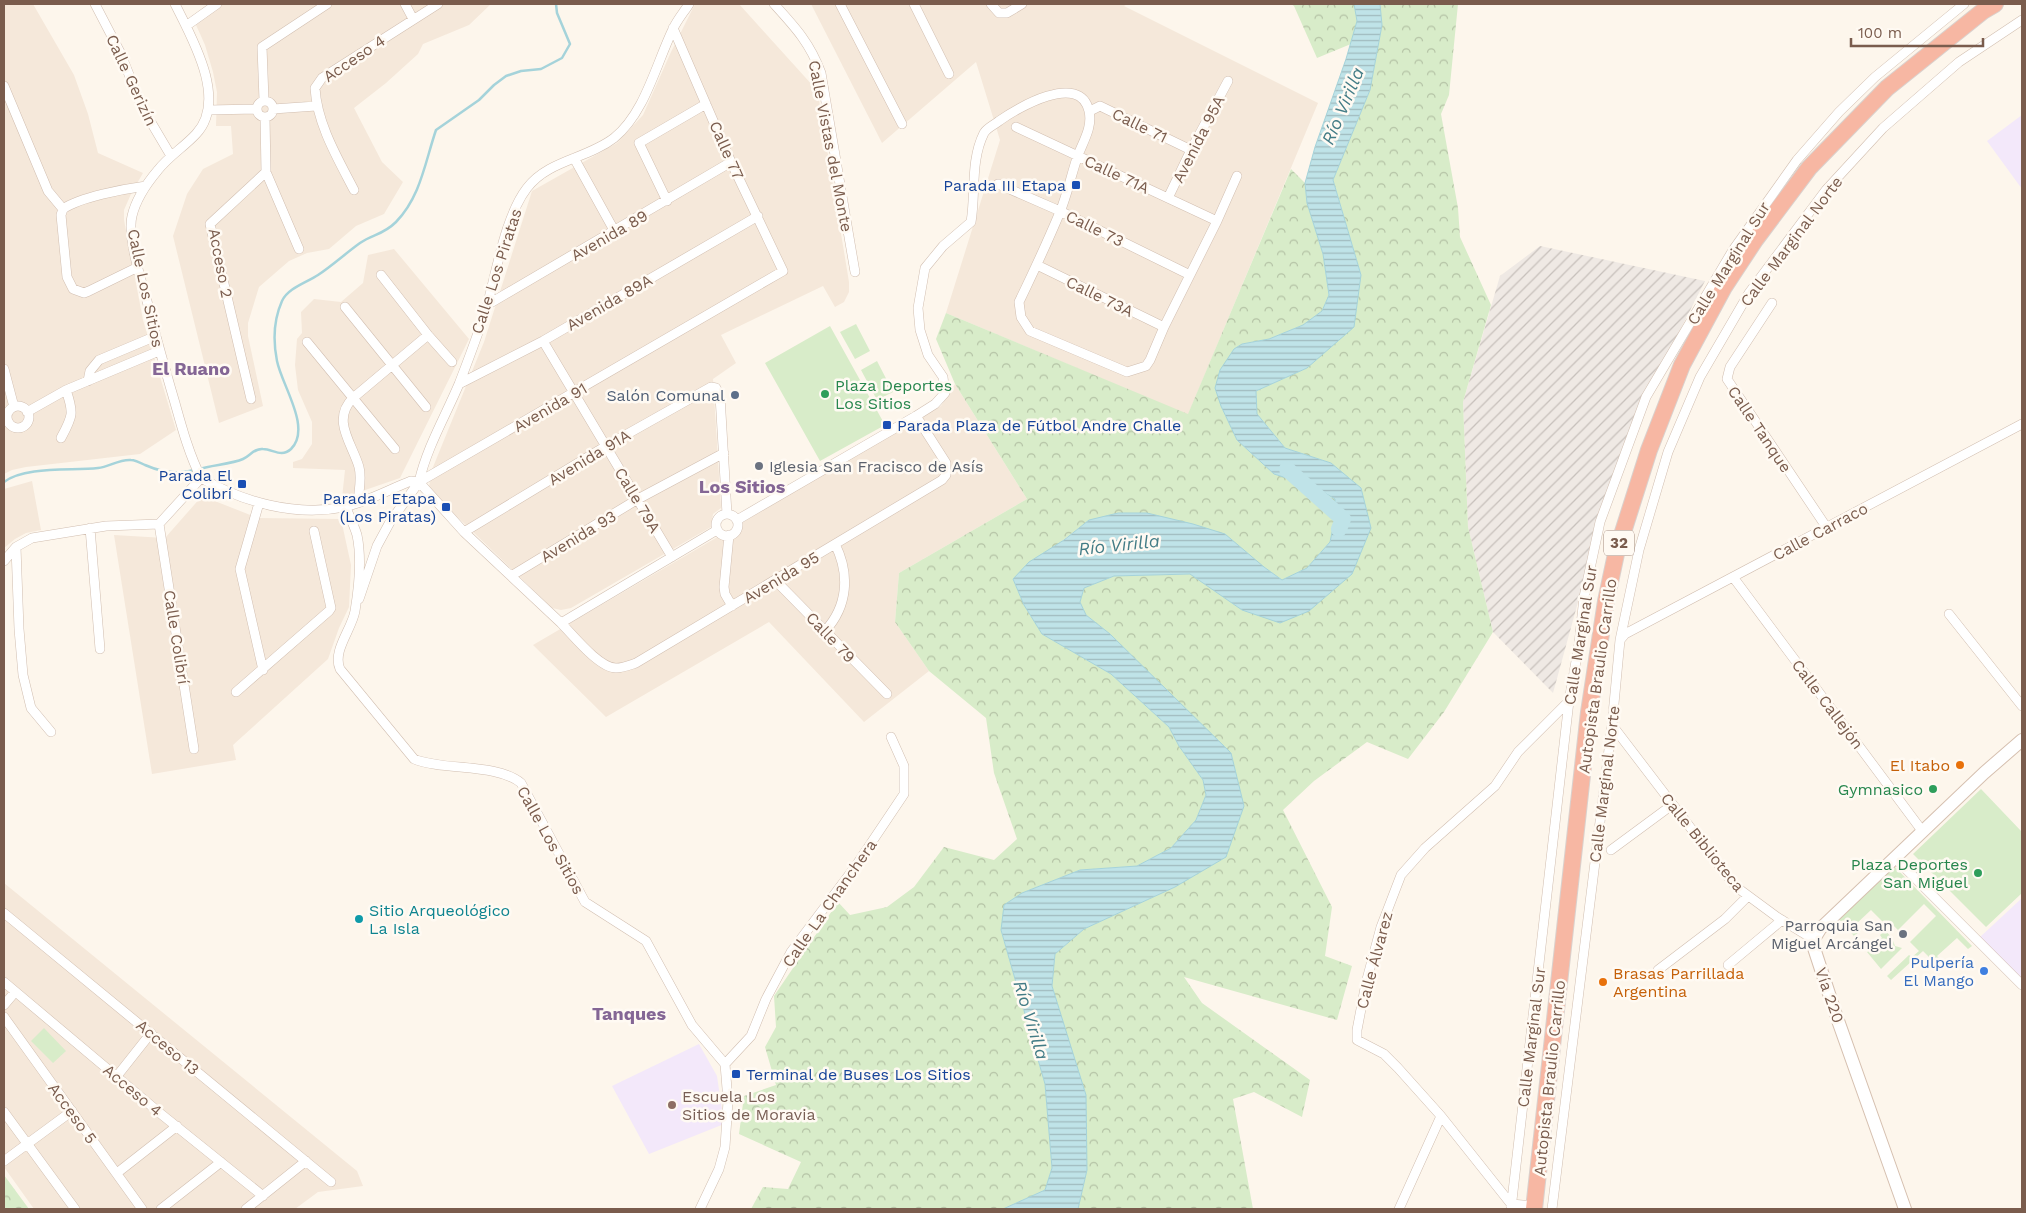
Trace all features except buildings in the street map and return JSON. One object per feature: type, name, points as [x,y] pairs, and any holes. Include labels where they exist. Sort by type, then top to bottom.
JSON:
[{"type":"highway","name":"Autopista Braulio Carrillo","points":[[1534,1208],[1588,722],[1589,646],[1648,450],[1682,365],[1749,237],[1881,82],[1995,4]]},
{"type":"main road","points":[[1813,939],[1820,929],[2022,740]]},
{"type":"main road","name":"Vía 220","points":[[1813,939],[1814,948],[1835,1012],[1906,1209]]},
{"type":"street","name":"Calle Gerizín","points":[[95,4],[120,52],[142,107],[170,156]]},
{"type":"street","name":"Calle Los Sitios","points":[[175,4],[186,26],[209,87],[209,110],[204,123],[197,133],[170,156],[146,186],[136,205],[131,226],[138,268],[160,351],[185,438],[200,478]]},
{"type":"street","points":[[186,26],[217,4]]},
{"type":"street","points":[[264,100],[262,47],[326,4]]},
{"type":"street","points":[[405,4],[413,19]]},
{"type":"street","name":"Acceso 4","points":[[354,190],[339,162],[316,106],[315,88],[322,78],[438,4]]},
{"type":"street","name":"Calle Los Piratas","points":[[419,482],[424,460],[459,384],[487,305],[510,220],[520,197],[537,177],[553,167],[588,154],[615,137],[638,109],[673,28],[689,4]]},
{"type":"street","name":"Calle Vistas del Monte","points":[[774,4],[813,52],[821,73],[854,272]]},
{"type":"street","points":[[840,4],[902,124]]},
{"type":"street","points":[[914,4],[948,74]]},
{"type":"street","points":[[991,4],[999,13],[1007,13],[1022,4]]},
{"type":"street","points":[[1881,82],[1964,4]]},
{"type":"street","name":"Calle Marginal Norte","points":[[1552,1209],[1612,725],[1620,640],[1639,550],[1668,452],[1700,378],[1749,293],[1826,190],[1882,128],[1959,62],[2022,20]]},
{"type":"street","name":"Calle 77","points":[[673,28],[731,162],[783,270]]},
{"type":"street","name":"Avenida 95A","points":[[1168,198],[1228,80]]},
{"type":"street","points":[[4,86],[48,191],[63,210]]},
{"type":"street","points":[[737,520],[916,416],[935,404],[945,393],[943,377],[928,355],[920,330],[918,308],[925,268],[943,246],[971,222],[974,204],[973,175],[978,149],[985,131],[1012,112],[1044,97],[1060,93],[1078,96],[1086,101],[1090,112],[1090,125],[1060,211],[1019,302],[1021,317],[1030,331],[1127,372],[1146,366],[1150,360],[1237,176]]},
{"type":"street","points":[[256,109],[260,116],[270,116],[273,109],[272,104],[264,100]]},
{"type":"street","points":[[256,109],[258,104],[264,100]]},
{"type":"street","points":[[667,201],[639,143],[706,104]]},
{"type":"street","points":[[273,109],[316,106]]},
{"type":"street","name":"Calle 71","points":[[1090,112],[1100,106],[1191,150]]},
{"type":"street","points":[[209,110],[256,109]]},
{"type":"street","points":[[265,117],[266,172],[299,249]]},
{"type":"street","name":"Calle 71A","points":[[1016,127],[1217,221]]},
{"type":"street","points":[[574,158],[615,232]]},
{"type":"street","name":"Avenida 89","points":[[487,305],[615,232],[731,162]]},
{"type":"street","name":"Acceso 2","points":[[251,399],[210,224],[266,172]]},
{"type":"street","name":"Calle 73","points":[[998,184],[1060,211],[1190,275]]},
{"type":"street","points":[[138,268],[84,293],[73,289],[67,278],[60,220],[63,210],[77,202],[127,188],[146,186]]},
{"type":"street","name":"Avenida 89A","points":[[459,384],[543,341],[758,216]]},
{"type":"street","name":"Calle Marginal Sur","points":[[1511,1207],[1569,701],[1589,646],[1584,597],[1600,522],[1646,397],[1749,237]]},
{"type":"street","name":"Calle 73A","points":[[1036,265],[1164,327]]},
{"type":"street","name":"Avenida 91","points":[[419,482],[783,270]]},
{"type":"street","points":[[381,275],[428,335],[452,362]]},
{"type":"street","name":"Calle Tanque","points":[[1772,303],[1730,367],[1727,379],[1827,528]]},
{"type":"street","points":[[345,308],[426,407]]},
{"type":"street","points":[[358,502],[360,474],[346,437],[343,419],[347,404],[390,365],[428,335]]},
{"type":"street","points":[[88,381],[90,371],[99,360],[156,336]]},
{"type":"street","name":"Calle 79A","points":[[543,341],[672,557]]},
{"type":"street","points":[[307,342],[394,449]]},
{"type":"street","points":[[27,412],[66,390],[160,351]]},
{"type":"street","points":[[4,369],[14,407]]},
{"type":"street","name":"Avenida 91A","points":[[464,532],[706,388],[716,388],[720,396],[724,452]]},
{"type":"street","points":[[61,438],[70,423],[72,411],[66,390]]},
{"type":"street","points":[[14,407],[22,407],[27,412],[29,419],[22,427],[6,424],[9,412],[14,407]]},
{"type":"street","name":"Avenida 95","points":[[419,482],[464,532],[600,661],[608,667],[616,668],[636,663],[936,484],[946,476],[946,464],[916,416]]},
{"type":"street","name":"Calle Carraco","points":[[1620,640],[1625,634],[2022,424]]},
{"type":"street","points":[[724,452],[727,514]]},
{"type":"street","name":"Avenida 93","points":[[511,576],[638,499],[724,452]]},
{"type":"street","points":[[4,561],[16,548],[32,538],[117,525],[159,524],[200,478],[231,494],[258,503],[322,510],[358,502],[412,481],[419,482],[390,522],[377,546],[354,613]]},
{"type":"street","points":[[258,503],[240,570],[263,670]]},
{"type":"street","name":"Calle Los Sitios","points":[[345,506],[357,534],[360,563],[354,613],[339,653],[338,666],[404,749],[417,761],[488,771],[515,778],[521,783],[585,902],[646,941],[692,1025],[725,1064]]},
{"type":"street","points":[[717,530],[719,517],[731,514],[737,520]]},
{"type":"street","points":[[717,530],[722,534],[729,535],[736,531],[737,520]]},
{"type":"street","name":"Calle Colibrí","points":[[159,524],[194,749]]},
{"type":"street","points":[[90,528],[100,649]]},
{"type":"street","points":[[561,623],[717,530]]},
{"type":"street","points":[[236,692],[331,608],[314,531]]},
{"type":"street","points":[[729,535],[724,588],[725,594],[732,606]]},
{"type":"street","points":[[825,631],[838,613],[844,588],[845,567],[835,544]]},
{"type":"street","points":[[16,548],[23,675],[31,708],[50,732]]},
{"type":"street","name":"Calle Callejón","points":[[1733,577],[1923,832]]},
{"type":"street","name":"Calle 79","points":[[775,580],[887,694]]},
{"type":"street","points":[[1949,614],[2022,706]]},
{"type":"street","name":"Calle Álvarez","points":[[1511,1207],[1441,1116],[1384,1054],[1357,1040],[1357,1030],[1366,983],[1381,927],[1396,883],[1412,862],[1495,786],[1518,752],[1569,701]]},
{"type":"street","name":"Calle Biblioteca","points":[[1612,725],[1730,880],[1748,896],[1813,939]]},
{"type":"street","name":"Calle La Chanchera","points":[[725,1064],[751,1036],[766,999],[791,952],[855,867],[904,794],[904,766],[891,737]]},
{"type":"street","points":[[1610,850],[1672,805]]},
{"type":"street","points":[[1895,858],[2022,985]]},
{"type":"street","points":[[1658,970],[1725,919],[1748,896]]},
{"type":"street","name":"Acceso 13","points":[[4,914],[331,1182]]},
{"type":"street","points":[[1728,965],[1782,920]]},
{"type":"street","name":"Acceso 4","points":[[4,982],[263,1196]]},
{"type":"street","points":[[4,1005],[15,992]]},
{"type":"street","name":"Acceso 5","points":[[4,1017],[142,1209]]},
{"type":"street","points":[[117,1076],[151,1033]]},
{"type":"street","points":[[700,1209],[719,1169],[726,1147],[728,1101],[725,1064]]},
{"type":"street","points":[[4,1161],[72,1111]]},
{"type":"street","points":[[4,1112],[75,1209]]},
{"type":"street","points":[[1399,1209],[1441,1116]]},
{"type":"street","points":[[117,1173],[177,1126]]},
{"type":"street","points":[[246,1209],[306,1161]]},
{"type":"street","points":[[161,1209],[221,1162]]},
{"type":"street","points":[[1511,1207],[1534,1208]]},
{"type":"shaded area","points":[[4,4],[33,4],[74,75],[88,114],[98,153],[143,173],[124,210],[124,220],[143,320],[176,430],[140,454],[26,467],[4,474]]},
{"type":"shaded area","points":[[211,4],[491,4],[469,25],[423,44],[418,54],[386,83],[354,108],[382,162],[403,182],[384,214],[356,226],[329,249],[307,253],[289,261],[259,287],[248,323],[248,336],[263,406],[219,423],[173,236],[187,194],[203,169],[233,154],[231,126],[216,126],[217,92],[213,72],[205,45],[192,16]]},
{"type":"shaded area","points":[[695,4],[739,4],[814,87],[818,94],[849,282],[849,292],[844,302],[835,307],[823,286],[721,335],[736,363],[713,379],[721,508],[713,514],[711,527],[571,608],[561,610],[552,608],[429,488],[431,472],[484,342],[532,191],[617,143],[643,115]]},
{"type":"shaded area","points":[[811,4],[1127,4],[1124,6],[1318,103],[1188,415],[946,313],[1000,140],[976,62],[882,143]]},
{"type":"shaded area","points":[[2022,115],[2022,189],[1987,141]]},
{"type":"shaded area","points":[[1540,246],[1705,281],[1646,397],[1600,522],[1553,693],[1493,632],[1468,527],[1463,402],[1500,276]]},
{"type":"shaded area","points":[[394,249],[469,339],[400,478],[342,498],[345,470],[293,468],[293,462],[302,459],[312,444],[312,422],[298,390],[295,365],[297,339],[302,333],[301,312],[314,299],[341,302],[363,283],[368,255]]},
{"type":"shaded area","points":[[955,384],[1027,499],[899,573],[895,622],[929,671],[864,722],[769,622],[606,717],[533,645],[941,406]]},
{"type":"shaded area","points":[[32,481],[41,530],[26,533],[4,548],[4,489]]},
{"type":"shaded area","points":[[202,496],[258,518],[341,519],[351,565],[349,607],[328,659],[233,745],[236,760],[152,774],[114,535],[165,538]]},
{"type":"shaded area","points":[[4,883],[357,1171],[363,1186],[318,1192],[295,1209],[34,1209],[4,1167]]},
{"type":"shaded area","points":[[2022,898],[2022,978],[1979,938]]},
{"type":"shaded area","name":"Escuela Los Sitios de Moravia","points":[[699,1044],[717,1076],[724,1124],[649,1154],[612,1086]]},
{"type":"green space","points":[[1291,4],[1359,4],[1363,39],[1317,58],[1294,6]]},
{"type":"green space","points":[[1380,4],[1458,4],[1449,95],[1441,114],[1458,208],[1460,237],[1491,305],[1463,402],[1468,527],[1493,632],[1444,712],[1408,759],[1367,742],[1314,781],[1283,810],[1332,907],[1325,956],[1352,966],[1337,1020],[1184,977],[1202,1003],[1310,1080],[1302,1117],[1254,1092],[1233,1099],[1253,1209],[1078,1209],[1087,1170],[1052,986],[1055,954],[1084,929],[1175,887],[1244,806],[1110,634],[1086,615],[1080,602],[1084,588],[1114,576],[1190,574],[1242,610],[1352,574],[1331,463],[1285,448],[1257,414],[1256,391],[1307,368],[1361,275],[1333,180],[1370,90],[1382,25]]},
{"type":"green space","points":[[1291,169],[1305,183],[1307,203],[1323,254],[1329,295],[1322,311],[1303,325],[1269,339],[1242,344],[1221,406],[1237,440],[1274,474],[1315,487],[1335,499],[1335,518],[1330,542],[1307,568],[1282,580],[1264,567],[1089,520],[1013,579],[1024,605],[1042,634],[1111,674],[1169,727],[1179,746],[1203,780],[1206,795],[1196,820],[1171,848],[1137,866],[1080,870],[1022,893],[1001,930],[1045,1084],[1052,1168],[1045,1190],[1003,1209],[751,1209],[763,1187],[788,1189],[801,1162],[739,1134],[744,1096],[776,1085],[765,1047],[776,1027],[774,996],[838,902],[850,915],[887,907],[914,887],[944,847],[994,860],[1017,839],[994,773],[986,718],[929,671],[895,622],[899,573],[1027,499],[955,384],[936,339],[946,313],[1188,414]]},
{"type":"green space","points":[[856,324],[870,351],[855,359],[840,332]]},
{"type":"green space","name":"Plaza Deportes Los Sitios","points":[[830,326],[885,425],[820,461],[765,363]]},
{"type":"green space","points":[[877,361],[893,392],[877,400],[861,370]]},
{"type":"green space","name":"Plaza Deportes San Miguel","points":[[1981,789],[2022,832],[2022,893],[1986,927],[1913,854]]},
{"type":"green space","points":[[1894,866],[1972,946],[1968,949],[1957,938],[1937,956],[1946,967],[1942,970],[1923,951],[1891,980],[1887,976],[1909,955],[1912,957],[1919,951],[1910,942],[1936,916],[1924,904],[1898,930],[1889,921],[1885,924],[1871,910],[1855,925],[1861,931],[1854,936],[1838,918]]},
{"type":"green space","points":[[1885,930],[1892,938],[1895,946],[1902,948],[1881,969],[1867,952],[1882,938],[1880,935]]},
{"type":"green space","points":[[44,1028],[66,1051],[53,1063],[31,1041]]},
{"type":"green space","points":[[4,1175],[29,1209],[4,1209]]},
{"type":"water","points":[[1354,4],[1380,4],[1382,25],[1370,90],[1333,180],[1361,275],[1354,327],[1307,368],[1256,391],[1257,414],[1285,448],[1331,463],[1361,488],[1371,528],[1352,574],[1309,611],[1280,623],[1242,610],[1190,574],[1114,576],[1084,588],[1080,602],[1086,615],[1110,634],[1231,753],[1244,806],[1226,857],[1175,887],[1084,929],[1055,954],[1052,986],[1086,1095],[1087,1170],[1078,1209],[1003,1209],[1045,1190],[1052,1168],[1045,1084],[1001,930],[1004,905],[1022,893],[1080,870],[1137,866],[1171,848],[1196,820],[1206,795],[1203,780],[1179,746],[1169,727],[1111,674],[1042,634],[1024,605],[1013,579],[1029,562],[1064,540],[1089,520],[1118,513],[1147,513],[1225,534],[1282,580],[1307,568],[1330,542],[1335,518],[1335,499],[1315,487],[1274,474],[1237,440],[1215,388],[1220,370],[1234,349],[1242,344],[1269,339],[1303,325],[1322,311],[1329,295],[1323,254],[1307,203],[1305,183],[1357,21]]},
{"type":"waterway","points":[[199,469],[238,461],[260,449],[280,453],[291,449],[297,440],[297,419],[280,371],[275,346],[276,323],[282,301],[293,289],[318,275],[360,243],[387,230],[396,222],[417,190],[436,130],[479,100],[506,76],[521,71],[541,69],[562,58],[570,44],[557,13],[556,4]]},
{"type":"waterway","points":[[4,482],[24,473],[98,468],[127,460],[134,460],[169,472],[194,470]]},
{"type":"waterway","name":"Río Virilla","points":[[1287,469],[1343,519],[1339,529]]},
{"type":"place","name":"Parada III Etapa","points":[[1076,185]]},
{"type":"place","name":"Plaza Deportes Los Sitios","points":[[825,394]]},
{"type":"place","name":"Salón Comunal","points":[[735,395]]},
{"type":"place","name":"Parada Plaza de Fútbol Andre Challe","points":[[887,425]]},
{"type":"place","name":"Iglesia San Fracisco de Asís","points":[[759,466]]},
{"type":"place","name":"Parada El Colibrí","points":[[242,484]]},
{"type":"place","name":"Parada I Etapa (Los Piratas)","points":[[446,507]]},
{"type":"place","name":"El Itabo","points":[[1960,765]]},
{"type":"place","name":"Gymnasico","points":[[1933,789]]},
{"type":"place","name":"Plaza Deportes San Miguel","points":[[1978,873]]},
{"type":"place","name":"Sitio Arqueológico La Isla","points":[[359,919]]},
{"type":"place","name":"Parroquia San Miguel Arcángel","points":[[1903,934]]},
{"type":"place","name":"Pulpería El Mango","points":[[1984,971]]},
{"type":"place","name":"Brasas Parrillada Argentina","points":[[1603,982]]},
{"type":"place","name":"Terminal de Buses Los Sitios","points":[[736,1074]]},
{"type":"place","name":"Escuela Los Sitios de Moravia","points":[[672,1105]]},
{"type":"district","name":"El Ruano","points":[[191,369]]},
{"type":"district","name":"Los Sitios","points":[[742,487]]},
{"type":"district","name":"Tanques","points":[[629,1014]]}]
